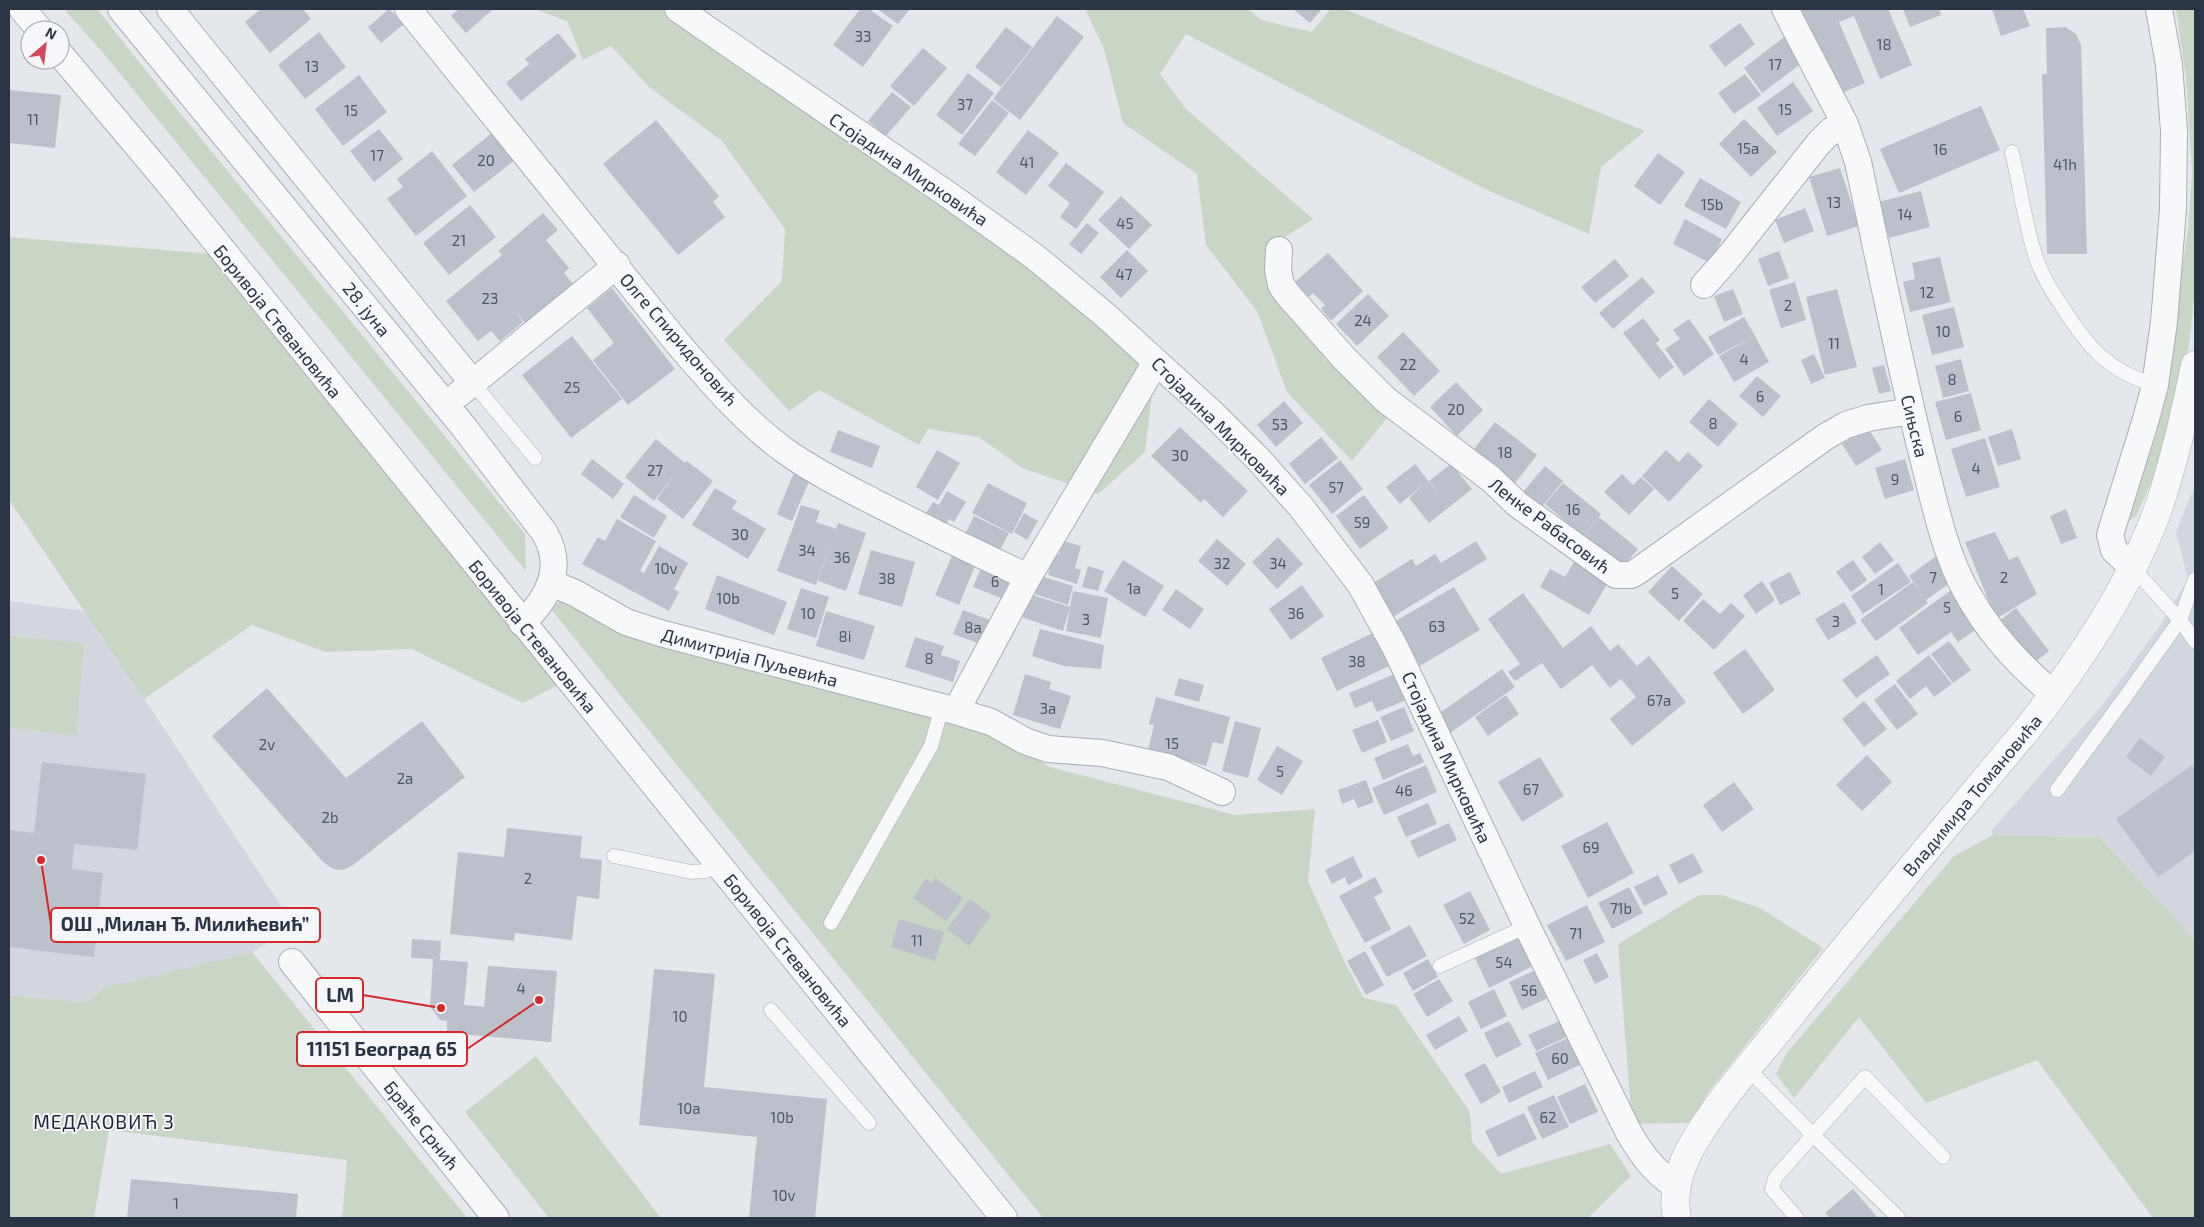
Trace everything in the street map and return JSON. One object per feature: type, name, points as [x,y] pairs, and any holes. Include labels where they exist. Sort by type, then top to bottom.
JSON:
[{"type":"street","points":[[22,9],[31,20]]},
{"type":"street","name":"28. јуна","points":[[121,9],[445,404],[548,539],[555,569],[551,583],[542,602],[522,623]]},
{"type":"street","name":"28. јуна","points":[[170,9],[473,383]]},
{"type":"street","name":"Олге Спиридоновић","points":[[408,9],[710,381],[766,435],[788,453],[832,480],[1028,577]]},
{"type":"street","name":"Стојадина Мирковића","points":[[678,9],[1035,256],[1156,362],[1259,460],[1306,514],[1360,584],[1395,647],[1527,926],[1629,1133],[1649,1164],[1661,1176],[1676,1186]]},
{"type":"street","name":"Сињска","points":[[1785,9],[1845,124],[1858,162],[1911,411],[1948,549],[1966,591],[2011,655],[2054,694]]},
{"type":"street","points":[[2133,568],[2114,550],[2110,536],[2146,419],[2164,322],[2173,209],[2174,131],[2169,65],[2159,9]]},
{"type":"street","name":"Боривоја Стевановића","points":[[70,66],[166,180],[1004,1218]]},
{"type":"street","points":[[1704,285],[1728,258],[1818,144],[1831,131],[1845,124]]},
{"type":"street","name":"Ленке Рабасовић","points":[[1279,250],[1278,270],[1281,285],[1344,358],[1386,400],[1491,479],[1518,504],[1616,575],[1631,575],[1638,571],[1749,490],[1846,425],[1868,418],[1911,411]]},
{"type":"street","points":[[445,404],[616,266]]},
{"type":"street","points":[[949,709],[1156,362]]},
{"type":"street","name":"Владимира Томановића","points":[[1676,1186],[1690,1149],[1718,1106],[1844,948],[2029,727],[2054,694],[2133,568],[2156,512],[2170,471],[2195,365]]},
{"type":"street","name":"Димитрија Пуљевића","points":[[551,583],[575,593],[626,622],[660,633],[949,709],[991,722],[1025,741],[1048,749],[1102,753],[1168,767],[1222,792]]},
{"type":"street","name":"Браће Срнић","points":[[292,962],[496,1218]]},
{"type":"street","points":[[1676,1186],[1676,1218]]},
{"type":"lane","points":[[2012,152],[2036,257],[2047,284],[2080,335],[2097,355],[2137,380],[2154,384]]},
{"type":"lane","name":"28. јуна","points":[[473,383],[534,458]]},
{"type":"lane","points":[[2133,568],[2180,620],[2195,641]]},
{"type":"lane","points":[[2056,790],[2180,620],[2195,579]]},
{"type":"lane","points":[[831,923],[931,746],[949,709]]},
{"type":"lane","points":[[614,856],[691,872],[706,871],[717,864]]},
{"type":"lane","points":[[1440,966],[1527,926]]},
{"type":"lane","points":[[771,1010],[869,1123]]},
{"type":"lane","points":[[1748,1069],[1899,1218]]},
{"type":"lane","points":[[1797,1218],[1772,1189],[1775,1178],[1865,1078],[1943,1157]]},
{"type":"shaded area","points":[[2195,485],[2195,940],[2099,837],[1993,835],[1992,830],[2103,704],[2159,627],[2188,579],[2176,532]]},
{"type":"shaded area","points":[[9,601],[86,611],[295,927],[252,952],[105,987],[86,1003],[9,995]]},
{"type":"green space","points":[[64,9],[97,9],[525,534],[526,571],[109,60]]},
{"type":"green space","points":[[534,9],[679,9],[1156,362],[1145,452],[1098,494],[1022,468],[979,437],[928,429],[919,445],[819,390],[789,411],[724,340],[782,281],[785,229],[722,141],[649,87],[611,46],[583,60],[567,21]]},
{"type":"green space","points":[[1085,9],[1248,9],[1261,20],[1312,32],[1330,9],[1344,9],[1645,131],[1601,167],[1589,234],[1485,189],[1186,34],[1160,74],[1186,109],[1313,219],[1268,248],[1392,412],[1352,461],[1287,392],[1257,311],[1206,245],[1197,174],[1123,123],[1104,49]]},
{"type":"green space","points":[[2176,9],[2195,9],[2195,289],[2189,347],[2166,436],[2153,478],[2136,516],[2128,521],[2142,472],[2157,433],[2188,230],[2192,171],[2186,78]]},
{"type":"green space","points":[[9,237],[226,255],[568,680],[523,703],[412,649],[326,652],[252,625],[144,699],[9,500]]},
{"type":"green space","points":[[575,593],[956,711],[1050,767],[1235,815],[1315,809],[1308,881],[1344,961],[1364,998],[1396,1005],[1470,1112],[1472,1142],[1501,1174],[1610,1144],[1631,1176],[1588,1218],[1043,1218],[550,608]]},
{"type":"green space","points":[[9,636],[84,643],[76,735],[9,728]]},
{"type":"green space","points":[[1993,835],[2099,837],[2195,940],[2195,1218],[2153,1218],[2037,1060],[1926,1103],[1859,1017],[1794,1098],[1776,1074],[1786,1054],[1954,856]]},
{"type":"green space","points":[[1699,895],[1722,895],[1760,908],[1823,948],[1710,1090],[1689,1123],[1632,1124],[1618,944]]},
{"type":"green space","points":[[252,952],[467,1218],[342,1218],[347,1160],[109,1130],[94,1218],[9,1218],[9,995],[86,1003],[105,987]]},
{"type":"green space","points":[[536,1056],[661,1218],[549,1218],[465,1112]]},
{"type":"building","points":[[261,9],[303,9],[311,19],[270,53],[245,22]]},
{"type":"building","points":[[389,9],[404,24],[381,43],[368,27]]},
{"type":"building","points":[[459,9],[493,9],[466,33],[451,16]]},
{"type":"building","points":[[860,9],[869,9],[893,26],[863,67],[833,45]]},
{"type":"building","points":[[878,9],[910,9],[898,24]]},
{"type":"building","points":[[1293,9],[1322,9],[1310,23]]},
{"type":"building","points":[[1801,9],[1888,9],[1912,65],[1880,79],[1854,16],[1839,22],[1865,83],[1837,95]]},
{"type":"building","points":[[1903,9],[1939,9],[1941,15],[1910,27]]},
{"type":"building","points":[[1992,9],[2023,9],[2030,26],[2001,36]]},
{"type":"building","points":[[1057,16],[1084,37],[1020,120],[993,99]]},
{"type":"building","points":[[1740,23],[1755,44],[1725,67],[1709,46]]},
{"type":"building","points":[[1006,27],[1032,47],[1001,87],[975,67]]},
{"type":"building","points":[[2065,27],[2076,34],[2081,45],[2087,254],[2047,254],[2042,74],[2047,74],[2046,28]]},
{"type":"building","points":[[319,32],[346,67],[305,99],[278,65]]},
{"type":"building","points":[[558,33],[577,56],[521,101],[506,83],[529,64],[536,72],[525,59]]},
{"type":"building","points":[[1788,34],[1807,59],[1762,93],[1744,68]]},
{"type":"building","points":[[923,48],[947,68],[914,106],[890,86]]},
{"type":"building","points":[[968,73],[994,93],[962,135],[936,115]]},
{"type":"building","points":[[1745,74],[1761,95],[1734,114],[1718,93]]},
{"type":"building","points":[[359,75],[387,112],[343,146],[315,109]]},
{"type":"building","points":[[1793,82],[1813,111],[1777,136],[1757,108]]},
{"type":"building","points":[[9,90],[61,95],[55,148],[9,143]]},
{"type":"building","points":[[892,92],[911,107],[886,136],[868,121]]},
{"type":"building","points":[[992,100],[1009,113],[975,156],[958,144]]},
{"type":"building","points":[[1981,106],[2000,150],[1899,193],[1880,149]]},
{"type":"building","points":[[1744,119],[1777,152],[1751,177],[1719,144]]},
{"type":"building","points":[[656,120],[719,196],[713,202],[725,217],[678,255],[603,164]]},
{"type":"building","points":[[498,128],[520,156],[474,192],[452,165]]},
{"type":"building","points":[[379,129],[403,159],[374,182],[350,151]]},
{"type":"building","points":[[1028,130],[1059,153],[1026,195],[996,172]]},
{"type":"building","points":[[432,151],[467,196],[416,236],[387,199],[403,187],[397,179]]},
{"type":"building","points":[[1658,153],[1685,172],[1660,205],[1634,186]]},
{"type":"building","points":[[1066,163],[1104,192],[1076,229],[1060,217],[1070,203],[1048,186]]},
{"type":"building","points":[[1840,168],[1859,226],[1827,236],[1809,177]]},
{"type":"building","points":[[1700,178],[1741,202],[1726,229],[1684,206]]},
{"type":"building","points":[[1921,191],[1930,227],[1889,238],[1879,202]]},
{"type":"building","points":[[1121,196],[1152,225],[1129,249],[1098,220]]},
{"type":"building","points":[[470,205],[496,237],[449,275],[423,243]]},
{"type":"building","points":[[1805,208],[1814,231],[1784,243],[1775,220]]},
{"type":"building","points":[[543,213],[558,230],[546,240],[569,268],[564,273],[574,285],[526,324],[515,311],[523,322],[500,341],[491,331],[478,341],[446,301],[502,255],[498,251]]},
{"type":"building","points":[[1685,219],[1722,239],[1710,263],[1673,244]]},
{"type":"building","points":[[1087,223],[1099,233],[1081,254],[1069,244]]},
{"type":"building","points":[[1127,250],[1148,271],[1121,298],[1100,277]]},
{"type":"building","points":[[1779,251],[1789,278],[1768,286],[1758,259]]},
{"type":"building","points":[[1328,253],[1363,291],[1331,321],[1321,309],[1325,305],[1313,293],[1309,297],[1295,282]]},
{"type":"building","points":[[1940,257],[1951,302],[1910,312],[1903,282],[1915,279],[1912,263]]},
{"type":"building","points":[[1615,259],[1629,276],[1595,303],[1581,287]]},
{"type":"building","points":[[1642,277],[1655,292],[1613,329],[1599,313]]},
{"type":"building","points":[[1795,282],[1806,320],[1781,328],[1769,290]]},
{"type":"building","points":[[612,288],[675,369],[628,405],[593,360],[614,343],[587,308]]},
{"type":"building","points":[[1733,289],[1743,314],[1724,322],[1714,296]]},
{"type":"building","points":[[1837,289],[1857,367],[1825,375],[1806,297]]},
{"type":"building","points":[[1368,294],[1389,316],[1357,346],[1336,324]]},
{"type":"building","points":[[1954,307],[1964,347],[1932,355],[1922,315]]},
{"type":"building","points":[[1744,317],[1755,336],[1718,355],[1708,337]]},
{"type":"building","points":[[1643,318],[1660,340],[1656,343],[1674,367],[1659,379],[1623,333]]},
{"type":"building","points":[[1689,319],[1714,354],[1684,376],[1665,349],[1680,339],[1673,330]]},
{"type":"building","points":[[1403,332],[1440,371],[1414,396],[1377,357]]},
{"type":"building","points":[[572,336],[622,399],[571,438],[522,375]]},
{"type":"building","points":[[1755,336],[1769,362],[1734,382],[1719,356]]},
{"type":"building","points":[[1814,354],[1825,378],[1811,384],[1801,360]]},
{"type":"building","points":[[1961,359],[1969,391],[1943,398],[1935,366]]},
{"type":"building","points":[[1884,365],[1891,391],[1879,394],[1872,368]]},
{"type":"building","points":[[1757,376],[1781,396],[1763,417],[1739,396]]},
{"type":"building","points":[[1456,382],[1483,410],[1457,436],[1430,407]]},
{"type":"building","points":[[1971,393],[1981,430],[1946,440],[1935,402]]},
{"type":"building","points":[[1709,399],[1738,424],[1718,447],[1689,422]]},
{"type":"building","points":[[1284,401],[1303,423],[1276,447],[1257,425]]},
{"type":"building","points":[[1495,422],[1537,455],[1515,483],[1473,450]]},
{"type":"building","points":[[1180,427],[1248,491],[1223,517],[1204,499],[1201,503],[1151,456]]},
{"type":"building","points":[[1868,428],[1882,450],[1856,466],[1842,444]]},
{"type":"building","points":[[2012,429],[2021,459],[1998,466],[1988,437]]},
{"type":"building","points":[[838,430],[880,446],[872,468],[830,452]]},
{"type":"building","points":[[1321,437],[1338,458],[1305,484],[1289,464]]},
{"type":"building","points":[[1985,438],[2000,487],[1966,497],[1951,449]]},
{"type":"building","points":[[656,439],[685,463],[687,461],[713,481],[683,519],[657,499],[675,474],[654,501],[625,477]]},
{"type":"building","points":[[937,450],[960,463],[938,500],[916,487]]},
{"type":"building","points":[[1666,450],[1679,462],[1688,452],[1703,466],[1669,502],[1642,476]]},
{"type":"building","points":[[592,459],[624,484],[613,499],[581,474]]},
{"type":"building","points":[[1905,459],[1914,490],[1885,499],[1875,468]]},
{"type":"building","points":[[1340,460],[1363,489],[1332,514],[1309,485]]},
{"type":"building","points":[[1415,464],[1444,501],[1429,481],[1451,464],[1472,489],[1429,523],[1409,498],[1424,484],[1400,504],[1386,487]]},
{"type":"building","points":[[1545,466],[1563,481],[1540,509],[1522,493]]},
{"type":"building","points":[[794,472],[810,479],[792,521],[777,514]]},
{"type":"building","points":[[1622,474],[1633,485],[1641,477],[1654,489],[1629,515],[1604,492]]},
{"type":"building","points":[[988,483],[1027,503],[1012,534],[972,513]]},
{"type":"building","points":[[1563,483],[1601,514],[1583,536],[1545,504]]},
{"type":"building","points":[[715,488],[737,501],[732,509],[766,529],[748,559],[692,525]]},
{"type":"building","points":[[947,491],[966,502],[954,522],[949,519],[942,532],[922,520],[933,502],[939,505]]},
{"type":"building","points":[[634,495],[667,516],[654,538],[620,517]]},
{"type":"building","points":[[1364,495],[1389,528],[1360,549],[1336,516]]},
{"type":"building","points":[[801,505],[820,511],[816,522],[836,529],[816,585],[777,571]]},
{"type":"building","points":[[2066,509],[2077,538],[2061,544],[2050,516]]},
{"type":"building","points":[[1024,513],[1038,521],[1027,540],[1014,532]]},
{"type":"building","points":[[974,516],[1009,533],[999,552],[965,534]]},
{"type":"building","points":[[1599,517],[1638,549],[1623,567],[1581,539]]},
{"type":"building","points":[[617,519],[656,541],[640,571],[644,573],[659,546],[688,563],[674,589],[679,592],[669,611],[582,564],[598,537],[605,541]]},
{"type":"building","points":[[838,523],[866,533],[846,591],[818,581]]},
{"type":"building","points":[[1995,532],[2009,560],[2018,556],[2037,594],[1996,619],[1965,542]]},
{"type":"building","points":[[1278,537],[1303,564],[1277,589],[1252,562]]},
{"type":"building","points":[[1217,539],[1246,564],[1227,586],[1198,561]]},
{"type":"building","points":[[1063,541],[1081,546],[1075,568],[1081,570],[1077,584],[1048,575],[1054,553],[1059,555]]},
{"type":"building","points":[[1476,541],[1487,559],[1391,618],[1370,585],[1412,559],[1416,566],[1435,554],[1441,563]]},
{"type":"building","points":[[1880,542],[1894,560],[1875,574],[1862,557]]},
{"type":"building","points":[[871,550],[915,562],[902,607],[858,594]]},
{"type":"building","points":[[954,551],[977,561],[959,605],[935,595]]},
{"type":"building","points":[[1939,554],[1957,578],[1926,600],[1928,603],[1876,641],[1860,620],[1913,582],[1925,597],[1909,576]]},
{"type":"building","points":[[1123,560],[1164,586],[1145,617],[1104,591]]},
{"type":"building","points":[[1575,560],[1610,579],[1589,615],[1540,587],[1550,569],[1565,577]]},
{"type":"building","points":[[1853,560],[1867,580],[1851,592],[1836,572]]},
{"type":"building","points":[[984,562],[1016,575],[1006,600],[973,587]]},
{"type":"building","points":[[1898,563],[1911,582],[1863,614],[1851,596]]},
{"type":"building","points":[[1088,566],[1104,571],[1098,591],[1082,587]]},
{"type":"building","points":[[1672,566],[1703,594],[1679,621],[1648,592]]},
{"type":"building","points":[[1790,572],[1801,594],[1780,605],[1769,583]]},
{"type":"building","points":[[717,575],[787,602],[774,635],[705,609]]},
{"type":"building","points":[[1041,576],[1073,586],[1068,605],[1035,594]]},
{"type":"building","points":[[1762,581],[1775,600],[1756,614],[1743,595]]},
{"type":"building","points":[[1302,585],[1324,616],[1291,640],[1269,609]]},
{"type":"building","points":[[1454,587],[1480,630],[1420,666],[1394,622]]},
{"type":"building","points":[[801,588],[829,597],[816,638],[787,629]]},
{"type":"building","points":[[1954,588],[1981,626],[1958,642],[1951,632],[1918,655],[1899,628]]},
{"type":"building","points":[[1176,589],[1204,609],[1190,629],[1162,610]]},
{"type":"building","points":[[1073,591],[1108,598],[1101,638],[1066,631]]},
{"type":"building","points":[[1026,593],[1070,607],[1063,631],[1018,616]]},
{"type":"building","points":[[1523,593],[1563,648],[1591,626],[1610,651],[1618,644],[1637,666],[1649,656],[1686,702],[1632,746],[1610,719],[1636,697],[1621,679],[1610,688],[1592,665],[1561,689],[1542,663],[1515,681],[1508,672],[1520,664],[1488,619]]},
{"type":"building","points":[[1703,599],[1720,614],[1731,603],[1745,616],[1714,650],[1683,621]]},
{"type":"building","points":[[1844,602],[1857,623],[1828,640],[1815,619]]},
{"type":"building","points":[[2016,608],[2049,651],[2031,665],[1998,622]]},
{"type":"building","points":[[963,610],[992,621],[983,645],[953,634]]},
{"type":"building","points":[[826,611],[875,626],[864,660],[816,646]]},
{"type":"building","points":[[1040,629],[1104,645],[1101,669],[1064,666],[1032,656]]},
{"type":"building","points":[[1377,631],[1393,664],[1337,691],[1321,658]]},
{"type":"building","points":[[915,637],[944,646],[941,655],[960,661],[953,682],[905,667]]},
{"type":"building","points":[[1949,641],[1971,670],[1953,683],[1931,654]]},
{"type":"building","points":[[1745,649],[1775,690],[1743,714],[1713,673]]},
{"type":"building","points":[[1877,655],[1890,674],[1856,698],[1842,680]]},
{"type":"building","points":[[1929,655],[1952,684],[1934,697],[1926,686],[1910,699],[1896,681]]},
{"type":"building","points":[[1502,669],[1515,687],[1450,733],[1437,715]]},
{"type":"building","points":[[1025,674],[1051,682],[1049,689],[1071,696],[1060,729],[1013,715]]},
{"type":"building","points":[[1395,674],[1406,700],[1377,712],[1372,701],[1355,708],[1349,693]]},
{"type":"building","points":[[1179,678],[1204,685],[1199,702],[1174,695]]},
{"type":"building","points":[[1895,684],[1918,714],[1897,730],[1874,700]]},
{"type":"building","points":[[267,688],[346,778],[422,721],[465,777],[353,865],[343,870],[333,869],[323,862],[212,736]]},
{"type":"building","points":[[1506,695],[1519,714],[1488,736],[1475,717]]},
{"type":"building","points":[[1156,697],[1230,717],[1223,744],[1213,742],[1206,766],[1148,750],[1154,725],[1149,724]]},
{"type":"building","points":[[1864,701],[1887,729],[1864,747],[1842,719]]},
{"type":"building","points":[[1404,707],[1414,731],[1391,741],[1380,717]]},
{"type":"building","points":[[1378,720],[1387,742],[1362,753],[1352,730]]},
{"type":"building","points":[[1235,721],[1261,728],[1248,778],[1222,771]]},
{"type":"building","points":[[2140,738],[2165,757],[2151,776],[2126,757]]},
{"type":"building","points":[[1408,744],[1413,756],[1420,753],[1424,762],[1383,780],[1374,758]]},
{"type":"building","points":[[1277,746],[1303,761],[1282,795],[1257,780]]},
{"type":"building","points":[[1867,755],[1892,782],[1862,811],[1836,785]]},
{"type":"building","points":[[1540,757],[1564,796],[1522,822],[1498,782]]},
{"type":"building","points":[[42,762],[146,774],[137,850],[74,844],[72,869],[103,873],[94,957],[9,947],[9,830],[34,833]]},
{"type":"building","points":[[1426,765],[1437,792],[1384,815],[1372,788]]},
{"type":"building","points":[[2192,765],[2195,770],[2195,851],[2158,877],[2116,819]]},
{"type":"building","points":[[1366,780],[1374,802],[1358,808],[1354,799],[1342,804],[1338,790]]},
{"type":"building","points":[[1734,782],[1754,809],[1722,832],[1703,805]]},
{"type":"building","points":[[1428,803],[1437,824],[1406,837],[1397,817]]},
{"type":"building","points":[[1607,822],[1634,873],[1588,898],[1561,846]]},
{"type":"building","points":[[1449,823],[1457,840],[1418,858],[1410,841]]},
{"type":"building","points":[[507,828],[582,836],[580,858],[602,860],[599,899],[577,896],[572,940],[515,933],[514,941],[450,934],[458,852],[504,857]]},
{"type":"building","points":[[1693,853],[1703,872],[1679,884],[1669,865]]},
{"type":"building","points":[[1353,856],[1363,877],[1348,885],[1345,877],[1332,884],[1325,870]]},
{"type":"building","points":[[1658,875],[1668,894],[1644,906],[1634,887]]},
{"type":"building","points":[[1375,877],[1383,892],[1374,897],[1391,929],[1365,943],[1339,896]]},
{"type":"building","points":[[935,878],[963,898],[946,921],[913,898],[926,879],[932,883]]},
{"type":"building","points":[[1629,887],[1643,913],[1612,929],[1598,903]]},
{"type":"building","points":[[1470,891],[1490,930],[1464,944],[1443,905]]},
{"type":"building","points":[[970,899],[991,915],[969,946],[947,929]]},
{"type":"building","points":[[1587,905],[1605,942],[1566,961],[1547,925]]},
{"type":"building","points":[[899,919],[944,932],[935,961],[891,947]]},
{"type":"building","points":[[1410,925],[1427,956],[1387,977],[1370,947]]},
{"type":"building","points":[[1519,937],[1533,966],[1489,988],[1475,958]]},
{"type":"building","points":[[412,939],[441,941],[440,960],[468,962],[464,1005],[484,1007],[488,966],[557,971],[551,1042],[447,1033],[447,1021],[440,1020],[430,1007],[433,959],[411,958]]},
{"type":"building","points":[[1365,951],[1384,985],[1366,995],[1347,961]]},
{"type":"building","points":[[1597,953],[1609,977],[1595,984],[1583,960]]},
{"type":"building","points":[[1428,959],[1438,977],[1413,991],[1403,973]]},
{"type":"building","points":[[654,969],[715,974],[704,1087],[827,1099],[815,1218],[749,1218],[757,1137],[639,1125]]},
{"type":"building","points":[[1536,970],[1548,998],[1522,1010],[1509,982]]},
{"type":"building","points":[[1439,979],[1453,1001],[1427,1017],[1413,994]]},
{"type":"building","points":[[1494,989],[1507,1016],[1481,1029],[1468,1002]]},
{"type":"building","points":[[1459,1016],[1468,1031],[1435,1050],[1426,1035]]},
{"type":"building","points":[[1564,1019],[1571,1035],[1536,1051],[1528,1035]]},
{"type":"building","points":[[1509,1021],[1522,1045],[1496,1058],[1484,1033]]},
{"type":"building","points":[[1572,1036],[1584,1063],[1548,1080],[1535,1053]]},
{"type":"building","points":[[1485,1063],[1501,1092],[1481,1104],[1464,1074]]},
{"type":"building","points":[[1535,1071],[1543,1087],[1509,1103],[1502,1087]]},
{"type":"building","points":[[1585,1084],[1598,1112],[1570,1124],[1557,1097]]},
{"type":"building","points":[[1554,1095],[1569,1127],[1542,1139],[1527,1107]]},
{"type":"building","points":[[1524,1113],[1537,1139],[1498,1157],[1485,1131]]},
{"type":"building","points":[[131,1179],[298,1194],[296,1218],[127,1218]]},
{"type":"building","points":[[1853,1189],[1878,1218],[1830,1218],[1825,1213]]},
{"type":"place","name":"ОШ „Милан Ђ. Милићевић”","points":[[41,860]]},
{"type":"place","name":"11151 Београд 65","points":[[539,1000]]},
{"type":"place","name":"LM","points":[[441,1008]]},
{"type":"district","name":"МЕДАКОВИЋ 3","points":[[104,1121]]}]
